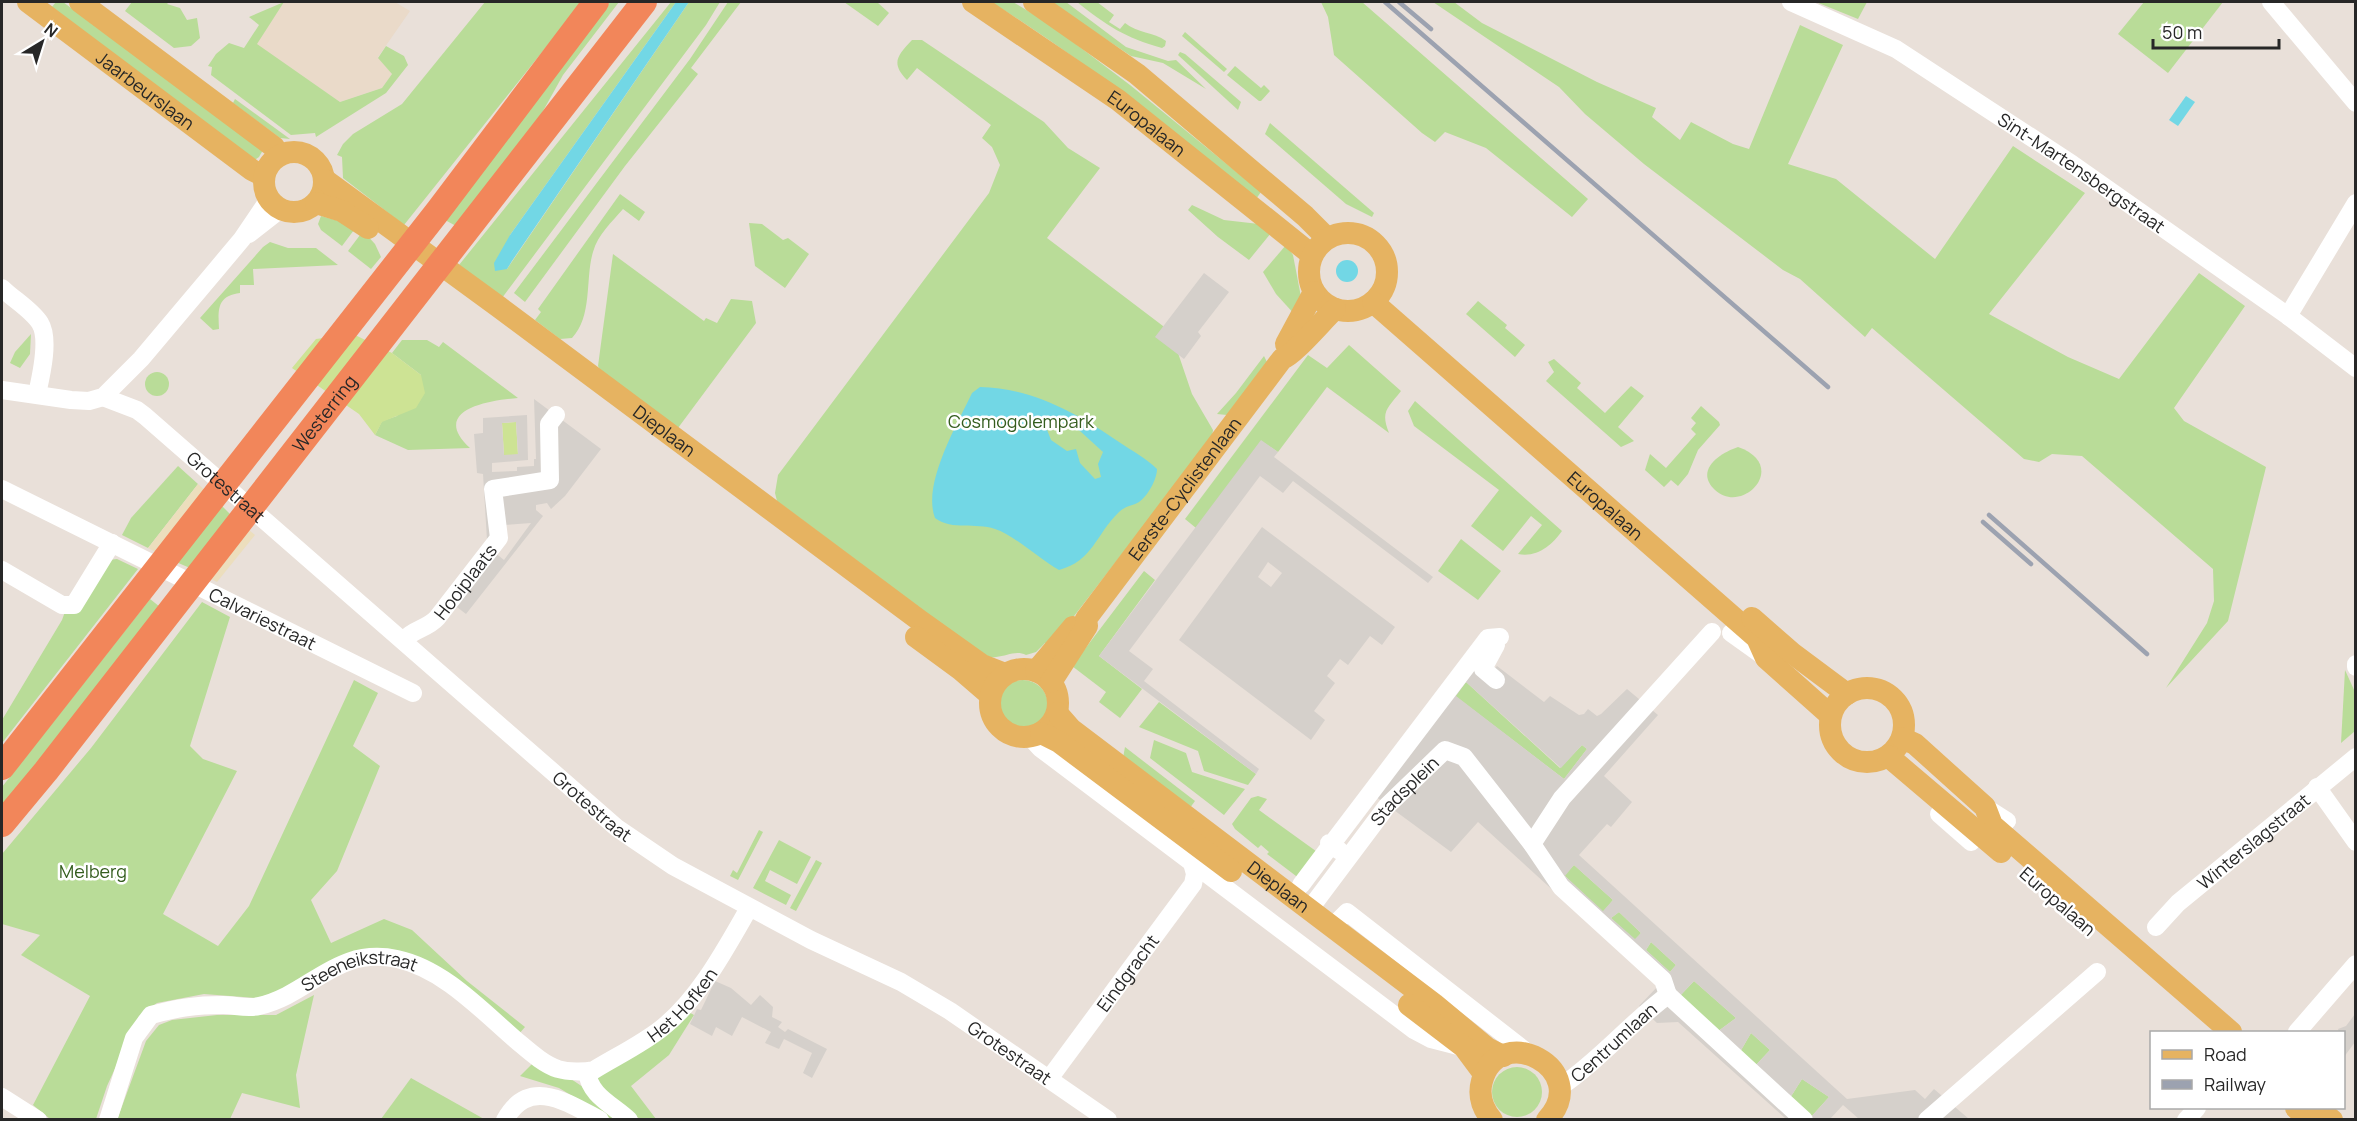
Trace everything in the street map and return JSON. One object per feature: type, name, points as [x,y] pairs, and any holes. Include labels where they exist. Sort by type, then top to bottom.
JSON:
[{"type":"highway","name":"Westerring","points":[[2,767],[438,211],[596,2]]},
{"type":"highway","name":"Westerring","points":[[2,824],[166,618],[644,2]]},
{"type":"main road","name":"Jaarbeurslaan","points":[[28,2],[252,170],[264,176]]},
{"type":"main road","name":"Jaarbeurslaan","points":[[80,2],[274,147],[279,155]]},
{"type":"main road","name":"Europalaan","points":[[973,2],[1118,100],[1312,255]]},
{"type":"main road","name":"Europalaan","points":[[1034,2],[1137,74],[1305,216],[1327,238]]},
{"type":"main road","name":"Dieplaan","points":[[279,155],[288,152],[305,153],[319,164],[325,180],[919,620],[982,665],[1005,674]]},
{"type":"main road","points":[[279,155],[273,160],[264,176],[264,186],[275,204],[300,212],[316,203],[324,189],[325,180]]},
{"type":"main road","name":"Dieplaan","points":[[316,203],[342,211],[380,237],[961,670],[990,695],[991,714],[996,724],[1014,736],[1035,735],[1059,742],[1464,1047],[1484,1074]]},
{"type":"main road","points":[[1358,233],[1374,242],[1384,256],[1385,282],[1377,296],[1361,308],[1348,311],[1335,309],[1314,292],[1309,280],[1308,268],[1312,255],[1327,238],[1337,234],[1358,233]]},
{"type":"main road","name":"Eerste-Cyclistenlaan","points":[[1044,677],[1087,626],[1086,619],[1282,359],[1282,350],[1299,323],[1314,292]]},
{"type":"main road","name":"Europalaan","points":[[1377,296],[1757,638],[1766,658],[1830,715]]},
{"type":"main road","name":"Europalaan","points":[[1377,296],[1792,653],[1847,694]]},
{"type":"main road","name":"Eerste-Cyclistenlaan","points":[[1282,359],[1290,357],[1310,332],[1335,309]]},
{"type":"main road","points":[[990,695],[996,683],[1005,674],[1020,669],[1044,677],[1058,698],[1057,713],[1053,721],[1035,735]]},
{"type":"main road","points":[[1868,688],[1886,693],[1894,699],[1901,710],[1904,728],[1895,747],[1868,762],[1847,756],[1833,740],[1830,715],[1838,701],[1847,694],[1857,689],[1868,688]]},
{"type":"main road","name":"Dieplaan","points":[[1057,713],[1071,729],[1309,910],[1339,920],[1487,1048],[1503,1056]]},
{"type":"main road","name":"Europalaan","points":[[2208,1031],[1906,770],[1895,747],[1915,744],[1985,807],[1992,825],[2230,1031]]},
{"type":"main road","points":[[1491,1119],[1480,1096],[1484,1074],[1493,1062],[1503,1056],[1519,1052],[1528,1053]]},
{"type":"main road","name":"Centrumlaan","points":[[1528,1053],[1540,1058],[1550,1066],[1560,1087],[1555,1110],[1547,1119]]},
{"type":"main road","points":[[2320,1109],[2332,1119]]},
{"type":"street","name":"Sint-Martensbergstraat","points":[[1791,2],[1896,49],[2072,164],[2288,316],[2355,368]]},
{"type":"street","points":[[2271,2],[2355,103]]},
{"type":"street","points":[[2288,316],[2355,203]]},
{"type":"street","points":[[2,390],[89,401],[103,397],[181,313],[242,239],[275,204]]},
{"type":"street","points":[[2,288],[40,323],[44,331],[46,340],[38,394]]},
{"type":"street","name":"Grotestraat","points":[[121,379],[137,410]]},
{"type":"street","name":"Grotestraat","points":[[103,397],[137,410],[404,640],[617,828],[673,866],[750,908],[901,982],[950,1011],[1108,1119]]},
{"type":"street","name":"Hooiplaats","points":[[404,640],[411,632],[429,627],[499,538],[493,489],[550,480],[549,424],[556,415]]},
{"type":"street","name":"Calvariestraat","points":[[2,489],[413,693]]},
{"type":"street","points":[[2,570],[62,604],[74,604],[112,543]]},
{"type":"street","points":[[1532,844],[1562,798],[1712,632]]},
{"type":"street","points":[[1731,633],[1766,658]]},
{"type":"street","points":[[1301,885],[1488,638],[1498,641],[1483,669],[1496,680]]},
{"type":"street","name":"Dieplaan","points":[[1035,735],[1040,748],[1414,1030],[1431,1039],[1464,1047]]},
{"type":"street","name":"Stadsplein","points":[[1309,910],[1387,806],[1445,750],[1464,757],[1562,886],[1664,980],[1668,995],[1804,1119]]},
{"type":"street","name":"Winterslagstraat","points":[[2156,927],[2178,903],[2355,757]]},
{"type":"street","name":"Europalaan","points":[[1906,770],[1928,804],[1971,842]]},
{"type":"street","points":[[2317,787],[2355,842]]},
{"type":"street","name":"Europalaan","points":[[1985,807],[2007,820]]},
{"type":"street","points":[[1330,844],[1348,857]]},
{"type":"street","name":"Eindgracht","points":[[1049,1079],[1193,884],[1192,863]]},
{"type":"street","name":"Het Hofken","points":[[587,1072],[594,1070],[663,1027],[714,967],[750,908]]},
{"type":"street","points":[[1339,920],[1528,1053]]},
{"type":"street","name":"Steeneikstraat","points":[[108,1119],[134,1038],[151,1015],[188,1006],[257,1007],[288,996],[329,969],[357,959],[375,956],[399,959],[444,980],[535,1055],[558,1069],[587,1072]]},
{"type":"street","points":[[2299,1031],[2355,964]]},
{"type":"street","points":[[1929,1118],[2097,972]]},
{"type":"street","name":"Centrumlaan","points":[[1560,1087],[1586,1068],[1646,1012],[1668,995]]},
{"type":"street","points":[[587,1072],[588,1084],[599,1096],[629,1119]]},
{"type":"street","points":[[505,1119],[523,1101],[540,1095],[561,1099],[600,1119]]},
{"type":"street","points":[[2,1097],[38,1119]]},
{"type":"shaded area","points":[[284,2],[395,2],[410,11],[378,57],[392,74],[382,88],[340,102],[256,44]]},
{"type":"shaded area","points":[[1204,273],[1229,292],[1198,332],[1201,336],[1184,359],[1155,337]]},
{"type":"shaded area","points":[[534,399],[601,449],[565,496],[551,509],[547,503],[536,505],[536,510],[543,516],[466,614],[445,598],[487,540],[483,474],[477,473],[474,434],[483,433],[483,418],[527,415],[528,460],[492,463],[492,472],[517,471],[517,467],[534,466],[534,459],[536,459]],"holes":[[[516,422],[518,454],[504,455],[502,423]],[[531,523],[504,560],[494,552],[505,525]]]},
{"type":"shaded area","points":[[1261,440],[1278,452],[1274,457],[1433,577],[1428,583],[1293,481],[1283,493],[1260,476],[1129,651],[1153,669],[1144,681],[1259,769],[1256,774],[1099,656]]},
{"type":"shaded area","points":[[1262,527],[1395,627],[1382,645],[1370,636],[1348,665],[1340,659],[1327,676],[1335,683],[1314,711],[1325,720],[1311,740],[1179,640]],"holes":[[[1268,562],[1282,573],[1271,587],[1258,577]]]},
{"type":"shaded area","points":[[1469,657],[1491,672],[1497,666],[1544,702],[1550,696],[1579,715],[1584,714],[1588,709],[1597,716],[1601,714],[1627,689],[1658,715],[1604,776],[1632,802],[1611,827],[1607,824],[1579,855],[1847,1099],[1915,1090],[1925,1099],[1934,1089],[1969,1119],[1859,1119],[1843,1105],[1830,1119],[1786,1119],[1678,1022],[1657,1023],[1639,1006],[1658,986],[1478,822],[1451,852],[1368,791]],"holes":[[[1466,682],[1561,768],[1582,745],[1587,749],[1564,779],[1456,696]],[[1574,865],[1613,900],[1603,911],[1565,876]],[[1619,912],[1641,933],[1635,939],[1611,918]],[[1651,942],[1676,965],[1670,972],[1646,950]],[[1694,981],[1736,1018],[1717,1032],[1678,998]],[[1751,1033],[1770,1050],[1755,1066],[1740,1052]],[[1802,1079],[1829,1097],[1811,1117],[1790,1098]]]},
{"type":"shaded area","points":[[715,981],[731,988],[751,1005],[760,995],[773,1007],[772,1017],[782,1022],[778,1027],[785,1032],[788,1029],[827,1049],[812,1078],[803,1073],[812,1053],[784,1039],[779,1049],[765,1043],[771,1032],[742,1017],[732,1036],[716,1027],[712,1036],[690,1024],[697,1009],[701,1010]]},
{"type":"shaded area","points":[[2355,1014],[2355,1042],[2345,1056],[2345,1031],[2338,1029],[2346,1026]]},
{"type":"green space","points":[[56,2],[63,2],[263,150],[259,157],[252,162],[51,8]]},
{"type":"green space","points":[[132,2],[169,2],[167,4],[180,8],[187,20],[197,18],[200,38],[191,46],[174,48],[125,11]]},
{"type":"green space","points":[[284,2],[257,44],[340,102],[382,88],[392,74],[378,58],[386,46],[404,56],[408,65],[386,93],[316,137],[315,133],[291,135],[211,75],[212,67],[208,66],[216,54],[229,43],[244,48],[259,25],[249,17]]},
{"type":"green space","points":[[485,2],[582,2],[404,225],[343,178],[342,157],[337,155],[343,144],[353,134],[402,104]]},
{"type":"green space","points":[[610,2],[619,2],[563,75],[533,129],[456,226],[445,220]]},
{"type":"green space","points":[[671,2],[676,2],[510,235],[507,269],[689,2],[720,2],[706,25],[502,298],[459,265]]},
{"type":"green space","points":[[728,2],[741,2],[691,68],[698,74],[625,166],[525,302],[514,293],[690,59]]},
{"type":"green space","points":[[844,2],[877,2],[889,13],[878,26]]},
{"type":"green space","points":[[991,2],[1013,2],[1048,23],[1130,85],[1261,192],[1256,199],[1093,72]]},
{"type":"green space","points":[[1050,2],[1066,2],[1126,47],[1168,61],[1176,60],[1206,89],[1163,63],[1131,56]]},
{"type":"green space","points":[[1077,2],[1097,2],[1114,15],[1109,22],[1120,29],[1125,23],[1156,36],[1166,41],[1165,46],[1162,48],[1126,35]]},
{"type":"green space","points":[[1321,2],[1362,2],[1588,199],[1572,217],[1486,148],[1445,132],[1435,142],[1422,133],[1334,55],[1328,17]]},
{"type":"green space","points":[[1433,2],[1454,2],[1482,23],[1597,82],[1656,108],[1652,117],[1680,140],[1691,122],[1733,144],[1749,149],[1800,25],[1843,45],[1788,164],[1836,179],[1935,259],[2013,146],[2085,193],[1989,314],[2068,357],[2119,379],[2199,273],[2245,306],[2174,408],[2184,421],[2266,467],[2228,621],[2166,688],[2207,623],[2214,601],[2213,569],[2082,456],[2052,454],[2039,462],[2024,459],[1872,328],[1865,337],[1800,279],[1783,270],[1644,164],[1585,114],[1559,87]]},
{"type":"green space","points":[[1816,2],[1867,2],[1858,19]]},
{"type":"green space","points":[[2144,2],[2223,2],[2168,73],[2118,34]]},
{"type":"green space","points":[[1185,32],[1227,69],[1224,72],[1182,36]]},
{"type":"green space","name":"Cosmogolempark","points":[[912,40],[922,40],[1044,122],[1068,148],[1100,168],[1047,238],[1163,326],[1178,353],[1192,394],[1213,430],[1212,437],[1051,646],[1045,643],[1036,652],[1026,655],[1015,653],[992,657],[981,654],[777,501],[775,493],[778,475],[989,193],[1000,165],[992,147],[982,138],[991,125],[917,68],[907,80],[902,74],[897,64],[898,59]]},
{"type":"green space","points":[[1180,52],[1241,102],[1238,110],[1178,55]]},
{"type":"green space","points":[[1235,66],[1261,88],[1264,85],[1270,91],[1261,101],[1227,75]]},
{"type":"green space","points":[[235,99],[290,139],[280,138],[233,103]]},
{"type":"green space","points":[[1270,123],[1374,213],[1372,217],[1346,204],[1265,134]]},
{"type":"green space","points":[[620,194],[645,212],[639,221],[623,209],[602,234],[593,252],[586,308],[579,329],[572,338],[560,339],[535,320],[541,312],[538,309]]},
{"type":"green space","points":[[1192,205],[1224,220],[1259,224],[1271,233],[1249,260],[1218,237],[1188,210]]},
{"type":"green space","points":[[321,216],[357,226],[342,246],[321,230],[318,224]]},
{"type":"green space","points":[[749,223],[762,224],[783,240],[788,238],[809,254],[785,288],[755,266]]},
{"type":"green space","points":[[363,231],[375,244],[381,257],[371,269],[348,251]]},
{"type":"green space","points":[[270,242],[288,248],[316,248],[338,265],[253,269],[254,285],[240,285],[240,293],[223,300],[219,310],[219,329],[213,330],[200,318]]},
{"type":"green space","points":[[1286,245],[1293,255],[1301,297],[1296,316],[1276,294],[1263,272]]},
{"type":"green space","points":[[613,254],[704,321],[706,318],[717,323],[731,299],[752,301],[756,323],[678,428],[600,370],[598,366]]},
{"type":"green space","points":[[1478,301],[1507,325],[1505,328],[1525,345],[1515,357],[1466,314]]},
{"type":"green space","points":[[31,334],[30,354],[20,368],[10,363],[15,352]]},
{"type":"green space","points":[[353,334],[392,353],[421,375],[425,393],[416,408],[382,422],[375,435],[359,414],[292,368],[316,339]]},
{"type":"green space","points":[[402,340],[427,340],[439,347],[443,342],[518,398],[479,405],[460,416],[456,424],[459,435],[470,448],[408,450],[375,435],[382,421],[397,416],[421,375],[392,353]]},
{"type":"green space","points":[[1349,345],[1401,391],[1385,415],[1389,433],[1327,387],[1278,452],[1261,441],[1196,528],[1185,519],[1308,355],[1327,368]]},
{"type":"green space","points":[[1264,356],[1267,362],[1227,415],[1217,414],[1236,393]]},
{"type":"green space","points":[[1554,359],[1581,383],[1577,388],[1605,413],[1631,386],[1644,396],[1618,427],[1634,441],[1621,447],[1546,381],[1554,372],[1548,362]]},
{"type":"green space","points":[[157,372],[165,376],[169,384],[165,392],[157,396],[149,392],[145,384],[149,376]]},
{"type":"green space","points":[[1415,401],[1562,531],[1554,541],[1538,552],[1518,554],[1542,525],[1531,516],[1503,551],[1471,526],[1499,490],[1414,426],[1408,411]]},
{"type":"green space","points":[[1701,406],[1720,425],[1698,450],[1688,474],[1678,486],[1671,480],[1664,487],[1645,470],[1650,454],[1666,468],[1696,434],[1691,429],[1696,423],[1691,418]]},
{"type":"green space","points":[[516,422],[518,455],[504,455],[502,423]]},
{"type":"green space","points":[[1738,447],[1753,455],[1760,465],[1761,475],[1757,485],[1748,493],[1738,497],[1726,496],[1715,490],[1709,483],[1708,469],[1717,458]]},
{"type":"green space","points":[[178,466],[198,484],[148,548],[122,535],[131,518]]},
{"type":"green space","points":[[220,504],[231,515],[190,568],[176,562]]},
{"type":"green space","points":[[1461,539],[1501,571],[1478,600],[1438,571]]},
{"type":"green space","points":[[117,559],[138,569],[2,743],[2,720],[62,620],[66,609],[109,560]]},
{"type":"green space","points":[[1144,571],[1155,580],[1099,656],[1142,689],[1120,718],[1099,702],[1106,692],[1072,666]]},
{"type":"green space","points":[[150,599],[160,607],[38,764],[2,806],[2,787]]},
{"type":"green space","name":"Melberg","points":[[202,602],[230,617],[190,746],[203,759],[237,771],[163,914],[218,946],[249,906],[354,680],[378,693],[353,746],[380,766],[337,871],[311,900],[331,943],[384,919],[412,930],[467,981],[525,1027],[518,1035],[399,951],[359,950],[328,963],[286,990],[257,998],[204,994],[157,1003],[139,1016],[107,1086],[96,1119],[50,1119],[33,1105],[90,996],[21,955],[40,935],[2,924],[2,854],[91,748]]},
{"type":"green space","points":[[2345,670],[2355,692],[2355,731],[2341,743]]},
{"type":"green space","points":[[1018,680],[1028,680],[1041,687],[1048,700],[1048,710],[1041,723],[1028,730],[1018,730],[1009,726],[1002,719],[998,710],[998,700],[1002,691],[1009,684]]},
{"type":"green space","points":[[1466,682],[1560,768],[1582,745],[1587,749],[1564,779],[1455,696]]},
{"type":"green space","points":[[1159,702],[1256,774],[1248,785],[1204,771],[1198,751],[1139,727]]},
{"type":"green space","points":[[1154,740],[1186,753],[1192,772],[1245,789],[1224,815],[1150,758]]},
{"type":"green space","points":[[1125,747],[1195,801],[1187,812],[1123,758]]},
{"type":"green space","points":[[1258,796],[1267,799],[1259,810],[1320,854],[1300,879],[1267,854],[1269,852],[1261,845],[1258,848],[1232,824],[1251,798]]},
{"type":"green space","points":[[759,830],[763,832],[738,880],[730,876],[733,870],[737,873]]},
{"type":"green space","points":[[779,840],[811,857],[797,884],[770,870],[765,881],[791,895],[786,905],[753,888]]},
{"type":"green space","points":[[816,860],[822,863],[796,911],[790,908]]},
{"type":"green space","points":[[1574,865],[1613,900],[1603,912],[1564,875]]},
{"type":"green space","points":[[1619,912],[1641,933],[1635,940],[1611,918]]},
{"type":"green space","points":[[1651,942],[1676,965],[1670,972],[1646,950]]},
{"type":"green space","points":[[1694,981],[1736,1018],[1717,1032],[1678,998]]},
{"type":"green space","points":[[314,995],[296,1075],[300,1108],[242,1093],[230,1119],[117,1120],[146,1041],[159,1025],[172,1020],[217,1015],[276,1015]]},
{"type":"green space","points":[[685,1010],[694,1015],[669,1055],[631,1086],[656,1119],[640,1119],[598,1090],[598,1076]]},
{"type":"green space","points":[[1751,1033],[1770,1050],[1755,1066],[1740,1052]]},
{"type":"green space","points":[[533,1063],[565,1075],[583,1087],[616,1117],[611,1119],[559,1088],[520,1076]]},
{"type":"green space","points":[[1512,1067],[1522,1067],[1535,1074],[1542,1087],[1542,1097],[1535,1110],[1522,1117],[1512,1117],[1503,1113],[1496,1106],[1492,1097],[1492,1087],[1496,1078],[1503,1071]]},
{"type":"green space","points":[[411,1078],[484,1119],[381,1119]]},
{"type":"green space","points":[[1802,1079],[1829,1097],[1811,1117],[1790,1098]]},
{"type":"sand","points":[[198,484],[220,504],[176,562],[148,548]]},
{"type":"sand","points":[[231,515],[255,535],[217,582],[190,568]]},
{"type":"water","points":[[676,2],[689,2],[507,269],[495,271],[494,263],[510,235]]},
{"type":"water","points":[[2186,96],[2195,102],[2178,126],[2169,120]]},
{"type":"water","points":[[1347,260],[1355,263],[1358,271],[1355,279],[1347,282],[1339,279],[1336,271],[1339,263]]},
{"type":"water","points":[[980,387],[1018,392],[1054,404],[1071,413],[1144,458],[1157,469],[1146,496],[1119,512],[1079,560],[1059,570],[1010,536],[995,529],[949,524],[935,518],[932,504],[937,472],[950,438],[972,393]],"holes":[[[1049,416],[1080,431],[1103,452],[1098,464],[1101,477],[1095,479],[1080,463],[1076,449],[1067,451],[1051,440],[1044,422]]]},
{"type":"railway","points":[[1385,2],[1828,387]]},
{"type":"railway","points":[[1399,2],[1431,29]]},
{"type":"railway","points":[[1989,515],[2147,654]]},
{"type":"railway","points":[[1983,522],[2031,564]]}]
